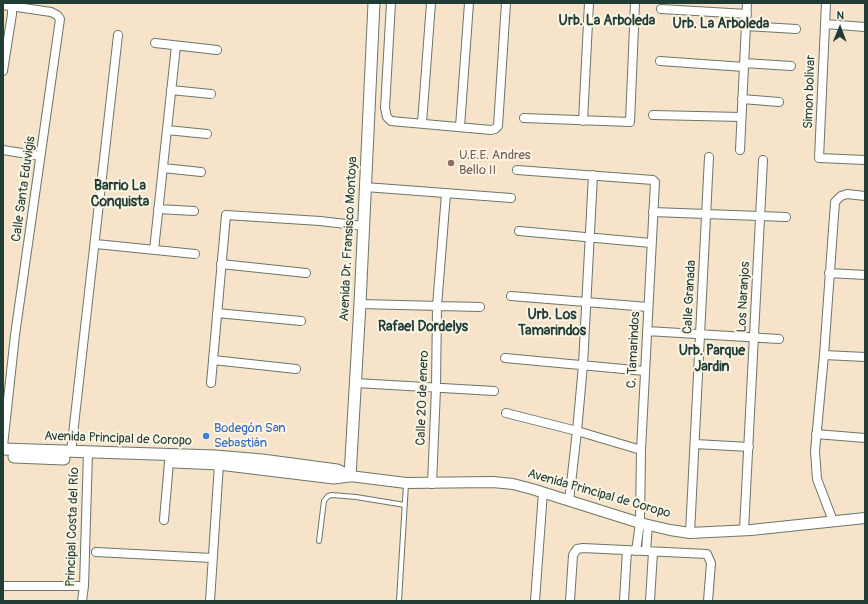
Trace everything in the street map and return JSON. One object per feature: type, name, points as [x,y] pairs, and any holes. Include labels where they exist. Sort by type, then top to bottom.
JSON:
[{"type":"main road","name":"Avenida Dr. Fransisco Montoya","points":[[350,476],[356,383],[374,3]]},
{"type":"main road","name":"Avenida Principal de Coropo","points":[[3,448],[71,452],[87,456],[219,464],[334,478],[350,476]]},
{"type":"main road","name":"Avenida Principal de Coropo","points":[[3,456],[215,456],[255,459],[337,470],[350,476]]},
{"type":"street","points":[[391,3],[385,112],[387,117],[391,121],[491,130],[498,126],[506,3]]},
{"type":"street","points":[[422,123],[431,3]]},
{"type":"street","points":[[460,127],[469,3]]},
{"type":"street","points":[[583,121],[589,3]]},
{"type":"street","points":[[524,118],[628,123],[631,120],[635,3]]},
{"type":"street","points":[[740,150],[747,3]]},
{"type":"street","name":"Simon bolivar","points":[[826,3],[819,158],[865,160]]},
{"type":"street","name":"Calle Santa Eduvigis","points":[[3,5],[12,5],[52,12],[60,19],[15,335],[3,448]]},
{"type":"street","points":[[3,71],[12,5]]},
{"type":"street","points":[[661,8],[747,14]]},
{"type":"street","points":[[824,24],[865,27]]},
{"type":"street","points":[[746,26],[796,29]]},
{"type":"street","points":[[71,452],[96,244],[118,35]]},
{"type":"street","points":[[155,43],[217,50]]},
{"type":"street","points":[[154,250],[176,46]]},
{"type":"street","points":[[660,61],[791,66]]},
{"type":"street","points":[[171,90],[211,94]]},
{"type":"street","points":[[742,99],[779,102]]},
{"type":"street","points":[[653,115],[741,117]]},
{"type":"street","points":[[167,130],[207,134]]},
{"type":"street","points":[[3,150],[40,156]]},
{"type":"street","name":"Calle Granada","points":[[690,533],[709,157]]},
{"type":"street","name":"Los Naranjos","points":[[744,530],[763,160]]},
{"type":"street","points":[[164,168],[201,172]]},
{"type":"street","points":[[517,170],[593,175],[577,431],[568,501]]},
{"type":"street","name":"C. Tamarindos","points":[[593,175],[653,180],[656,182],[651,243],[641,450],[644,524]]},
{"type":"street","points":[[365,187],[511,198]]},
{"type":"street","name":"Calle 20 de enero","points":[[432,484],[436,389],[437,306],[446,194]]},
{"type":"street","points":[[833,521],[817,479],[815,451],[824,355],[835,202],[840,196],[847,194],[865,196]]},
{"type":"street","points":[[158,209],[194,211]]},
{"type":"street","points":[[653,212],[786,217]]},
{"type":"street","points":[[211,383],[226,215],[320,221],[363,226]]},
{"type":"street","points":[[519,231],[651,243]]},
{"type":"street","points":[[96,244],[195,254]]},
{"type":"street","points":[[221,264],[306,273]]},
{"type":"street","points":[[829,273],[865,275]]},
{"type":"street","points":[[511,296],[648,307]]},
{"type":"street","points":[[360,304],[480,308]]},
{"type":"street","points":[[217,313],[301,321]]},
{"type":"street","points":[[647,331],[779,339]]},
{"type":"street","points":[[824,355],[865,357]]},
{"type":"street","points":[[505,358],[645,371]]},
{"type":"street","points":[[213,360],[296,369]]},
{"type":"street","points":[[356,383],[436,389],[494,391]]},
{"type":"street","points":[[506,413],[577,431],[641,450]]},
{"type":"street","points":[[816,434],[865,438]]},
{"type":"street","points":[[695,444],[748,447]]},
{"type":"street","name":"Principal Costa del Río","points":[[82,601],[84,586],[87,456]]},
{"type":"street","points":[[164,520],[169,462]]},
{"type":"street","points":[[210,601],[219,464]]},
{"type":"street","name":"Avenida Principal de Coropo","points":[[350,476],[406,483],[432,484],[493,482],[513,484],[644,524],[690,533],[744,530],[865,518]]},
{"type":"street","points":[[535,601],[543,492]]},
{"type":"street","points":[[624,601],[632,550],[644,524]]},
{"type":"street","points":[[644,524],[649,552],[650,601]]},
{"type":"street","points":[[570,601],[573,555],[577,549],[583,548],[707,554],[711,563],[708,601]]},
{"type":"street","points":[[96,552],[212,558]]},
{"type":"street","points":[[3,586],[84,586]]},
{"type":"lane","points":[[400,601],[406,483]]},
{"type":"lane","points":[[319,541],[324,501],[328,496],[344,496],[405,505]]},
{"type":"place","name":"U.E.E. Andres Bello II","points":[[451,163]]},
{"type":"place","name":"Bodegón San Sebastián","points":[[206,436]]},
{"type":"district","name":"Urb. La Arboleda","points":[[607,21]]},
{"type":"district","name":"Urb. La Arboleda","points":[[721,24]]},
{"type":"district","name":"Barrio La Conquista","points":[[120,194]]},
{"type":"district","name":"Urb. Los Tamarindos","points":[[552,324]]},
{"type":"district","name":"Rafael Dordelys","points":[[423,327]]},
{"type":"district","name":"Urb. Parque Jardin","points":[[712,360]]}]
